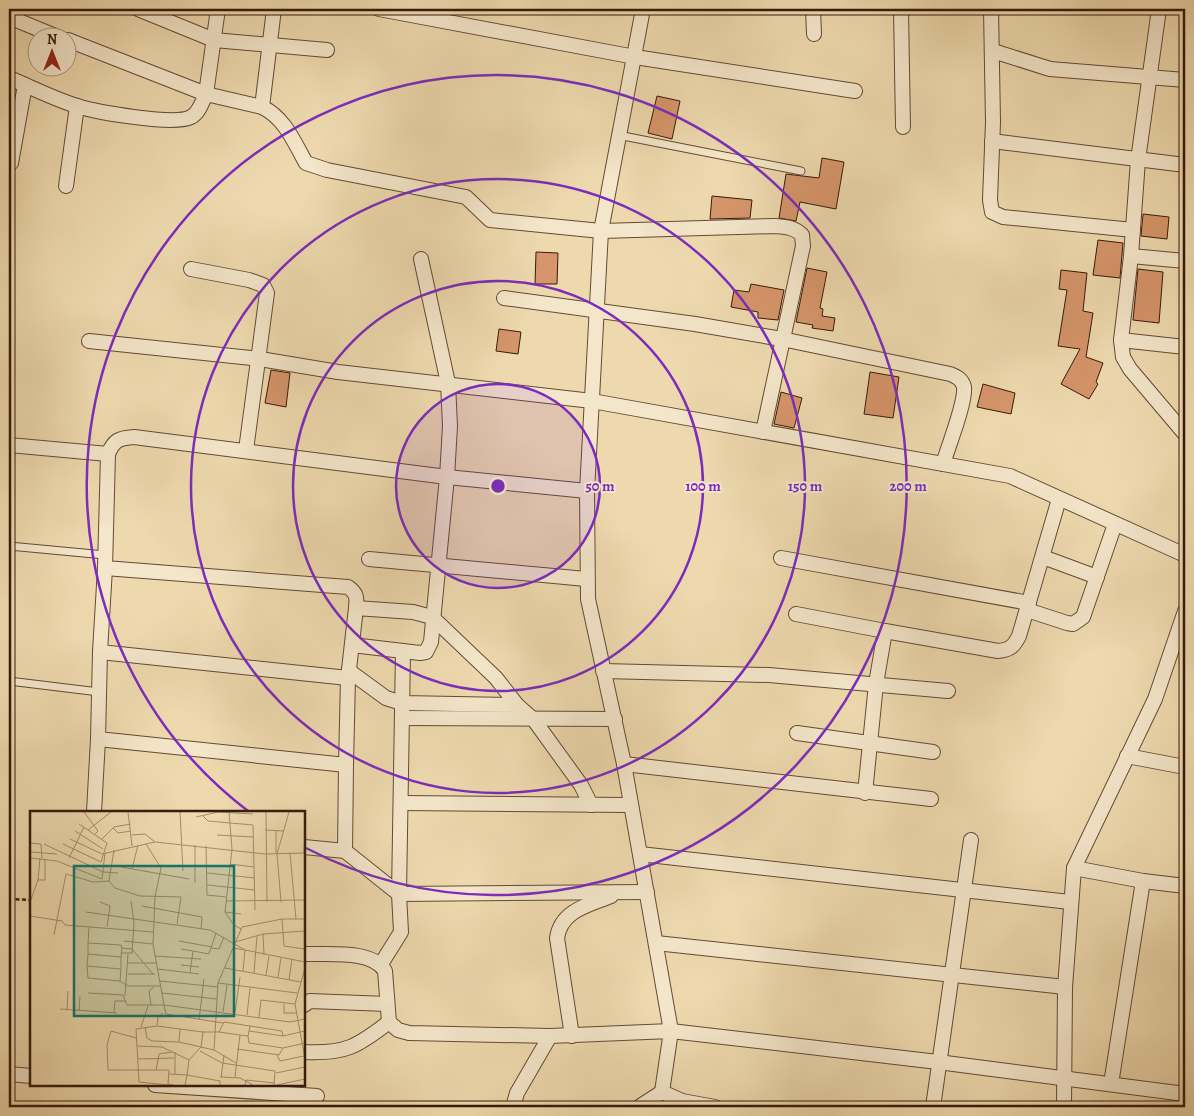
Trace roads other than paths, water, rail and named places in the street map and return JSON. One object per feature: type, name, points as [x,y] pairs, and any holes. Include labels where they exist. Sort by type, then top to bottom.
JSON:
[{"type":"street","points":[[138,9],[214,40],[328,50]]},
{"type":"street","points":[[9,78],[77,106],[141,118],[178,120],[195,115],[206,94],[218,9]]},
{"type":"street","points":[[262,107],[274,9]]},
{"type":"street","points":[[379,9],[431,14],[635,56],[856,91]]},
{"type":"street","points":[[639,1107],[662,1092],[671,1031],[624,764],[588,599],[586,579],[587,491],[601,231],[643,9]]},
{"type":"street","points":[[813,9],[814,34]]},
{"type":"street","points":[[901,9],[903,127]]},
{"type":"street","points":[[991,9],[993,51],[990,200],[992,212],[996,215],[1133,230]]},
{"type":"street","points":[[1159,9],[1138,160],[1131,256],[1121,340],[1123,357],[1130,369],[1185,434]]},
{"type":"street","points":[[9,17],[36,28]]},
{"type":"street","points":[[78,44],[206,94],[262,107],[271,111],[280,120],[306,163],[326,170],[466,197],[490,220],[601,231],[776,226],[790,227],[798,230],[802,235],[803,246],[763,432]]},
{"type":"street","points":[[993,51],[1050,69],[1185,80]]},
{"type":"street","points":[[12,163],[25,85]]},
{"type":"street","points":[[66,186],[77,106]]},
{"type":"street","points":[[992,141],[1185,165]]},
{"type":"street","points":[[1131,256],[1185,261]]},
{"type":"street","points":[[352,645],[420,653],[429,648],[447,477],[450,426],[448,383],[421,259]]},
{"type":"street","points":[[190,269],[250,280],[263,285],[267,293],[260,359],[246,450]]},
{"type":"street","points":[[504,298],[597,310],[782,339],[950,374],[958,378],[964,388],[964,397],[943,464]]},
{"type":"street","points":[[1121,340],[1185,347]]},
{"type":"street","points":[[89,342],[260,359],[338,372],[448,383],[592,401],[1010,476],[1185,555]]},
{"type":"street","points":[[94,811],[108,454],[113,443],[121,438],[134,437],[447,477],[587,491]]},
{"type":"street","points":[[9,445],[108,454]]},
{"type":"street","points":[[796,614],[998,651],[1008,650],[1015,644],[1019,636],[1059,498]]},
{"type":"street","points":[[781,558],[1028,606],[1067,623],[1078,622],[1083,617],[1115,524]]},
{"type":"street","points":[[1043,557],[1097,577]]},
{"type":"street","points":[[369,559],[586,579]]},
{"type":"street","points":[[105,562],[348,587],[354,591],[357,597],[348,675],[345,851]]},
{"type":"street","points":[[356,608],[413,612],[432,617],[496,678],[518,706],[534,720],[581,786],[591,804]]},
{"type":"street","points":[[1064,1107],[1066,986],[1070,902],[1074,868],[1155,699],[1185,611]]},
{"type":"street","points":[[865,793],[876,684],[885,631]]},
{"type":"street","points":[[381,964],[401,932],[399,894],[403,651]]},
{"type":"street","points":[[100,652],[348,675],[386,698],[402,703],[518,706]]},
{"type":"street","points":[[603,672],[769,675],[948,691]]},
{"type":"street","points":[[402,718],[614,719]]},
{"type":"street","points":[[797,733],[932,752]]},
{"type":"street","points":[[98,739],[346,765]]},
{"type":"street","points":[[1127,756],[1185,768]]},
{"type":"street","points":[[624,764],[865,793],[931,799]]},
{"type":"street","points":[[401,803],[631,805]]},
{"type":"street","points":[[933,1107],[971,840]]},
{"type":"street","points":[[305,847],[345,851],[399,894],[647,892]]},
{"type":"street","points":[[640,854],[1070,902]]},
{"type":"street","points":[[1074,868],[1143,881],[1185,886]]},
{"type":"street","points":[[1111,1084],[1143,881]]},
{"type":"street","points":[[572,1036],[557,938],[559,926],[564,919],[574,912],[619,893]]},
{"type":"street","points":[[656,943],[1066,986]]},
{"type":"street","points":[[305,954],[364,956],[381,964],[385,971],[389,1022],[398,1030],[409,1033],[572,1036],[671,1031],[938,1062],[1185,1094]]},
{"type":"street","points":[[305,1004],[310,1001],[387,1004]]},
{"type":"street","points":[[305,1052],[328,1053],[349,1048],[362,1043],[389,1022]]},
{"type":"street","points":[[513,1107],[521,1086],[550,1036]]},
{"type":"street","points":[[9,1074],[30,1076]]},
{"type":"street","points":[[182,1086],[298,1090],[317,1096]]},
{"type":"street","points":[[662,1092],[682,1101],[715,1107]]},
{"type":"lane","points":[[618,135],[802,171]]},
{"type":"lane","points":[[9,546],[105,562]]},
{"type":"lane","points":[[9,681],[100,692]]}]
